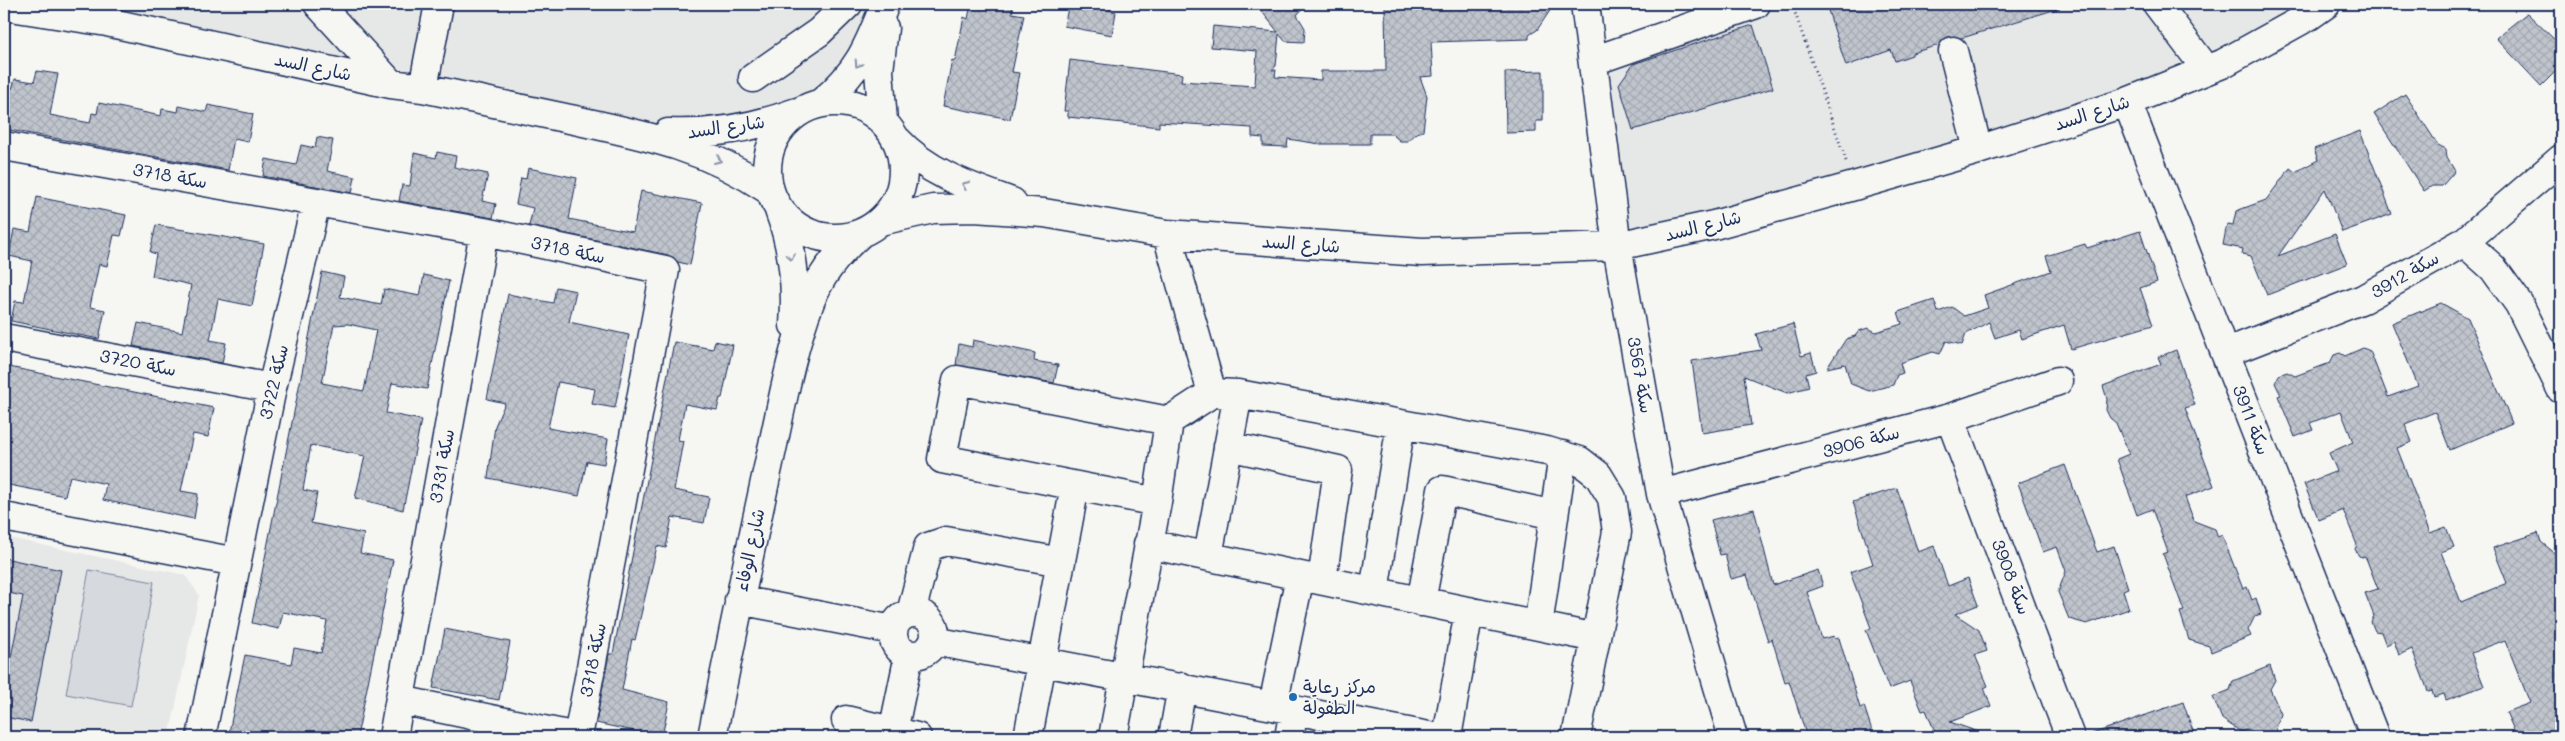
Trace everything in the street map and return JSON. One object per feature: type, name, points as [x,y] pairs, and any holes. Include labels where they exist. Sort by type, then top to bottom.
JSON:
[{"type":"street","points":[[318,4],[392,84]]},
{"type":"street","points":[[423,88],[439,4]]},
{"type":"street","points":[[753,78],[819,32],[848,4]]},
{"type":"street","points":[[886,4],[879,71],[890,130],[903,160],[902,183],[894,203],[871,227],[839,238],[816,236],[796,226],[774,200],[766,168],[771,145],[783,126],[842,86],[859,64],[869,46],[886,4]]},
{"type":"street","name":"سكة 3567","points":[[1585,4],[1617,246],[1661,494],[1733,737]]},
{"type":"street","points":[[1592,61],[1756,4]]},
{"type":"street","points":[[2157,4],[2207,70]]},
{"type":"street","name":"شارع السد","points":[[871,227],[933,208],[974,208],[1044,213],[1167,234],[1422,252],[1617,246],[1714,225],[1854,186],[1978,150],[2127,102],[2222,64],[2300,21],[2326,4]]},
{"type":"street","name":"شارع السد","points":[[4,6],[109,13],[392,84],[423,88],[621,130],[686,146],[726,163],[774,200]]},
{"type":"street","points":[[1952,51],[1978,150]]},
{"type":"street","points":[[810,107],[843,102],[865,108],[890,130]]},
{"type":"street","name":"سكة 3911","points":[[2127,102],[2375,737]]},
{"type":"street","name":"شارع السد","points":[[621,130],[707,133],[775,120],[810,107]]},
{"type":"street","name":"شارع السد","points":[[890,130],[919,160],[953,180],[1044,213]]},
{"type":"street","name":"سكة 3718","points":[[4,146],[484,232],[665,270],[577,737]]},
{"type":"street","name":"سكة 3912","points":[[2225,353],[2363,299],[2464,242],[2561,159]]},
{"type":"street","name":"شارع الوفاء","points":[[774,200],[788,239],[794,280],[796,300],[791,364]]},
{"type":"street","name":"سكة 3722","points":[[201,737],[272,388],[316,202]]},
{"type":"street","name":"شارع الوفاء","points":[[712,737],[791,364],[810,301],[837,256],[871,227]]},
{"type":"street","name":"سكة 3731","points":[[393,737],[484,232]]},
{"type":"street","points":[[1167,234],[1225,393],[1228,446],[1208,556]]},
{"type":"street","points":[[2464,242],[2493,268],[2519,304],[2561,390]]},
{"type":"street","name":"سكة 3720","points":[[4,338],[272,388]]},
{"type":"street","points":[[1157,502],[942,460],[957,380],[1169,421],[1225,393],[1563,455],[1580,461],[1598,475],[1612,498],[1616,532],[1576,737]]},
{"type":"street","name":"سكة 3906","points":[[1661,494],[1950,418],[2058,381]]},
{"type":"street","name":"سكة 3908","points":[[1950,418],[2070,737]]},
{"type":"street","points":[[1113,737],[1157,502],[1169,421]]},
{"type":"street","points":[[1374,591],[1401,424]]},
{"type":"street","points":[[1228,446],[1338,470],[1311,578],[1284,708],[1288,737]]},
{"type":"street","points":[[1538,626],[1563,455]]},
{"type":"street","points":[[1028,737],[1075,486]]},
{"type":"street","points":[[1421,602],[1442,490],[1554,515]]},
{"type":"street","points":[[4,517],[236,562]]},
{"type":"street","points":[[740,600],[902,622],[927,617],[933,624],[934,641],[924,652],[910,655],[900,650],[894,641],[902,622],[928,547],[946,541],[1060,562]]},
{"type":"street","points":[[1148,544],[1596,638]]},
{"type":"street","points":[[1447,737],[1469,611]]},
{"type":"street","points":[[934,641],[1284,708],[1341,728],[1434,737]]},
{"type":"street","points":[[846,720],[905,735],[910,655]]},
{"type":"street","points":[[1173,737],[1182,687]]},
{"type":"street","points":[[400,700],[577,737]]},
{"type":"path","points":[[1792,4],[1854,186]]},
{"type":"shaded area","points":[[4,4],[884,4],[821,103],[687,134]]},
{"type":"shaded area","points":[[1754,4],[2326,4],[2222,64],[1617,246],[1593,61]]},
{"type":"shaded area","points":[[4,537],[185,575],[199,595],[169,737],[4,737]]},
{"type":"shaded area","points":[[89,570],[154,582],[131,706],[66,694]]},
{"type":"building","points":[[971,4],[999,4],[1013,7],[1012,13],[1024,15],[1012,72],[1019,73],[1010,119],[943,106],[952,60],[955,61],[964,17],[968,19]]},
{"type":"building","points":[[1069,4],[1110,4],[1109,10],[1116,12],[1112,35],[1064,26]]},
{"type":"building","points":[[1256,4],[1307,4],[1297,15],[1305,28],[1304,42],[1285,41],[1279,34],[1276,66],[1272,70],[1276,70],[1275,77],[1321,80],[1321,71],[1386,71],[1385,4],[1542,4],[1542,7],[1553,6],[1537,30],[1529,35],[1529,39],[1431,42],[1433,76],[1420,77],[1427,96],[1423,131],[1414,134],[1408,141],[1400,141],[1392,134],[1370,134],[1370,144],[1320,144],[1288,139],[1287,147],[1263,146],[1263,138],[1252,137],[1252,128],[1159,122],[1159,127],[1068,117],[1068,111],[1064,111],[1070,60],[1182,74],[1181,81],[1255,86],[1257,51],[1211,47],[1213,26],[1278,32]]},
{"type":"building","points":[[1826,4],[2060,4],[2060,8],[1962,38],[1949,36],[1939,45],[1912,53],[1912,55],[1895,61],[1891,50],[1846,66]]},
{"type":"building","points":[[2527,13],[2561,46],[2561,66],[2541,86],[2496,38]]},
{"type":"building","points":[[1753,25],[1773,88],[1633,130],[1619,84],[1633,64]]},
{"type":"building","points":[[37,71],[58,74],[50,115],[90,123],[92,113],[97,114],[99,103],[161,116],[162,109],[178,112],[179,106],[206,112],[208,105],[253,114],[248,142],[234,139],[228,170],[4,129],[4,87],[12,89],[15,79],[34,82]]},
{"type":"building","points":[[1543,71],[1543,121],[1536,121],[1536,132],[1506,133],[1505,72]]},
{"type":"building","points":[[2405,94],[2438,145],[2446,149],[2447,158],[2455,171],[2442,186],[2432,186],[2424,191],[2374,114]]},
{"type":"building","points":[[2360,131],[2392,214],[2342,232],[2325,189],[2278,256],[2335,234],[2347,264],[2267,295],[2251,256],[2242,254],[2243,249],[2223,245],[2227,224],[2233,225],[2236,211],[2266,200],[2290,168],[2295,172],[2318,160],[2314,149]]},
{"type":"building","points":[[317,137],[333,140],[327,171],[355,177],[352,193],[263,176],[266,159],[296,165],[301,145],[315,148]]},
{"type":"building","points":[[437,152],[456,156],[454,167],[488,174],[482,201],[496,204],[493,218],[399,201],[402,185],[410,186],[414,153],[436,158]]},
{"type":"building","points":[[528,168],[577,178],[569,219],[633,232],[641,191],[702,203],[690,265],[678,262],[668,255],[529,226],[533,208],[516,204],[521,178],[526,179]]},
{"type":"building","points":[[37,197],[126,215],[121,236],[114,235],[107,266],[99,264],[90,307],[105,310],[99,339],[11,321],[15,301],[24,302],[32,261],[9,256],[14,229],[30,232]]},
{"type":"building","points":[[156,225],[264,244],[252,306],[218,299],[210,340],[226,343],[222,363],[133,346],[138,323],[182,332],[191,285],[152,276],[156,254],[150,252]]},
{"type":"building","points":[[2140,231],[2157,282],[2140,288],[2153,325],[2071,349],[2064,325],[2022,339],[2019,330],[1995,338],[1989,322],[1966,334],[1962,345],[1946,341],[1940,354],[1933,352],[1900,363],[1903,373],[1897,375],[1893,385],[1869,391],[1851,384],[1845,364],[1827,368],[1846,339],[1855,336],[1859,331],[1868,328],[1876,332],[1902,324],[1898,312],[1934,300],[1938,312],[1952,307],[1964,316],[1988,308],[1984,295],[2051,271],[2046,256],[2085,244],[2087,248]]},
{"type":"building","points":[[322,272],[344,277],[340,297],[381,305],[384,289],[420,296],[424,275],[449,281],[427,389],[392,383],[386,413],[421,420],[403,510],[355,498],[365,456],[311,445],[303,490],[317,493],[311,523],[364,534],[360,553],[393,560],[357,737],[228,737],[245,655],[291,664],[294,648],[321,653],[327,621],[283,612],[279,629],[252,623]],"holes":[[[348,324],[376,330],[364,391],[322,383],[334,325]]]},
{"type":"building","points":[[556,287],[576,291],[569,322],[629,335],[615,408],[592,404],[595,389],[558,382],[548,428],[608,439],[604,464],[587,461],[579,496],[488,478],[495,426],[505,403],[487,399],[508,294],[553,303]]},
{"type":"building","points":[[2441,303],[2468,318],[2512,423],[2450,450],[2435,412],[2405,424],[2412,442],[2397,448],[2430,533],[2446,527],[2454,547],[2441,552],[2461,602],[2507,583],[2493,548],[2538,533],[2541,542],[2556,554],[2561,567],[2561,737],[2517,737],[2506,712],[2530,703],[2505,640],[2471,653],[2484,686],[2446,700],[2444,694],[2434,697],[2432,690],[2428,691],[2412,649],[2399,655],[2394,641],[2386,645],[2381,632],[2375,631],[2371,622],[2374,616],[2365,593],[2378,589],[2366,558],[2359,556],[2355,549],[2357,545],[2343,510],[2319,520],[2304,484],[2337,471],[2329,453],[2353,442],[2341,411],[2310,423],[2313,430],[2295,437],[2278,396],[2281,395],[2275,383],[2279,375],[2287,372],[2295,376],[2330,363],[2334,355],[2340,353],[2345,356],[2363,348],[2370,351],[2388,397],[2418,386],[2392,323]]},
{"type":"building","points":[[1793,324],[1801,356],[1811,353],[1816,371],[1806,374],[1809,387],[1787,393],[1744,376],[1751,425],[1702,433],[1692,361],[1761,350],[1756,334]]},
{"type":"building","points":[[973,340],[1035,353],[1034,361],[1058,365],[1054,383],[956,365],[959,344],[972,347]]},
{"type":"building","points":[[715,341],[733,345],[722,398],[720,398],[717,410],[685,404],[678,440],[683,441],[674,490],[709,497],[704,523],[672,517],[666,548],[657,546],[635,640],[632,639],[622,690],[669,702],[662,737],[596,723],[609,654],[613,654],[674,342],[713,349]]},
{"type":"building","points":[[2176,350],[2195,405],[2185,408],[2214,486],[2185,497],[2194,521],[2215,529],[2218,537],[2222,535],[2243,589],[2247,587],[2252,600],[2256,598],[2261,614],[2255,616],[2248,630],[2251,636],[2211,652],[2209,646],[2189,640],[2180,612],[2184,611],[2163,554],[2168,552],[2152,509],[2137,515],[2117,459],[2129,454],[2116,423],[2110,418],[2106,410],[2107,399],[2103,386],[2161,364],[2158,357]]},
{"type":"building","points":[[4,366],[214,408],[208,437],[193,434],[181,491],[198,494],[194,519],[103,500],[106,484],[70,476],[65,496],[4,484]]},
{"type":"building","points":[[2065,465],[2097,552],[2114,546],[2128,588],[2123,590],[2129,609],[2087,624],[2069,619],[2058,592],[2066,571],[2057,547],[2043,552],[2018,483]]},
{"type":"building","points":[[1897,488],[1918,552],[1934,546],[1948,586],[1968,578],[1978,605],[1955,614],[1979,630],[1987,651],[1975,655],[1988,686],[1984,688],[1991,706],[1950,722],[1987,735],[1987,737],[1937,737],[1926,710],[1922,711],[1910,681],[1889,689],[1866,630],[1871,628],[1850,572],[1873,564],[1853,502]]},
{"type":"building","points":[[1754,509],[1773,585],[1818,570],[1823,586],[1807,592],[1822,639],[1834,636],[1835,639],[1839,638],[1860,708],[1864,706],[1874,737],[1807,737],[1789,681],[1785,682],[1772,639],[1768,641],[1747,575],[1731,579],[1725,554],[1720,555],[1711,520]]},
{"type":"building","points":[[4,558],[61,570],[31,722],[4,717],[4,693],[23,596],[4,592]]},
{"type":"building","points":[[445,629],[510,642],[499,700],[433,688]]},
{"type":"building","points":[[2270,666],[2275,680],[2270,689],[2281,714],[2276,729],[2279,737],[2252,737],[2249,729],[2241,732],[2222,719],[2213,697],[2230,690],[2233,681]]},
{"type":"building","points":[[2183,702],[2195,737],[2090,737],[2089,735]]},
{"type":"place","name":"مركز رعاية الطفولة","points":[[1293,697]]}]
